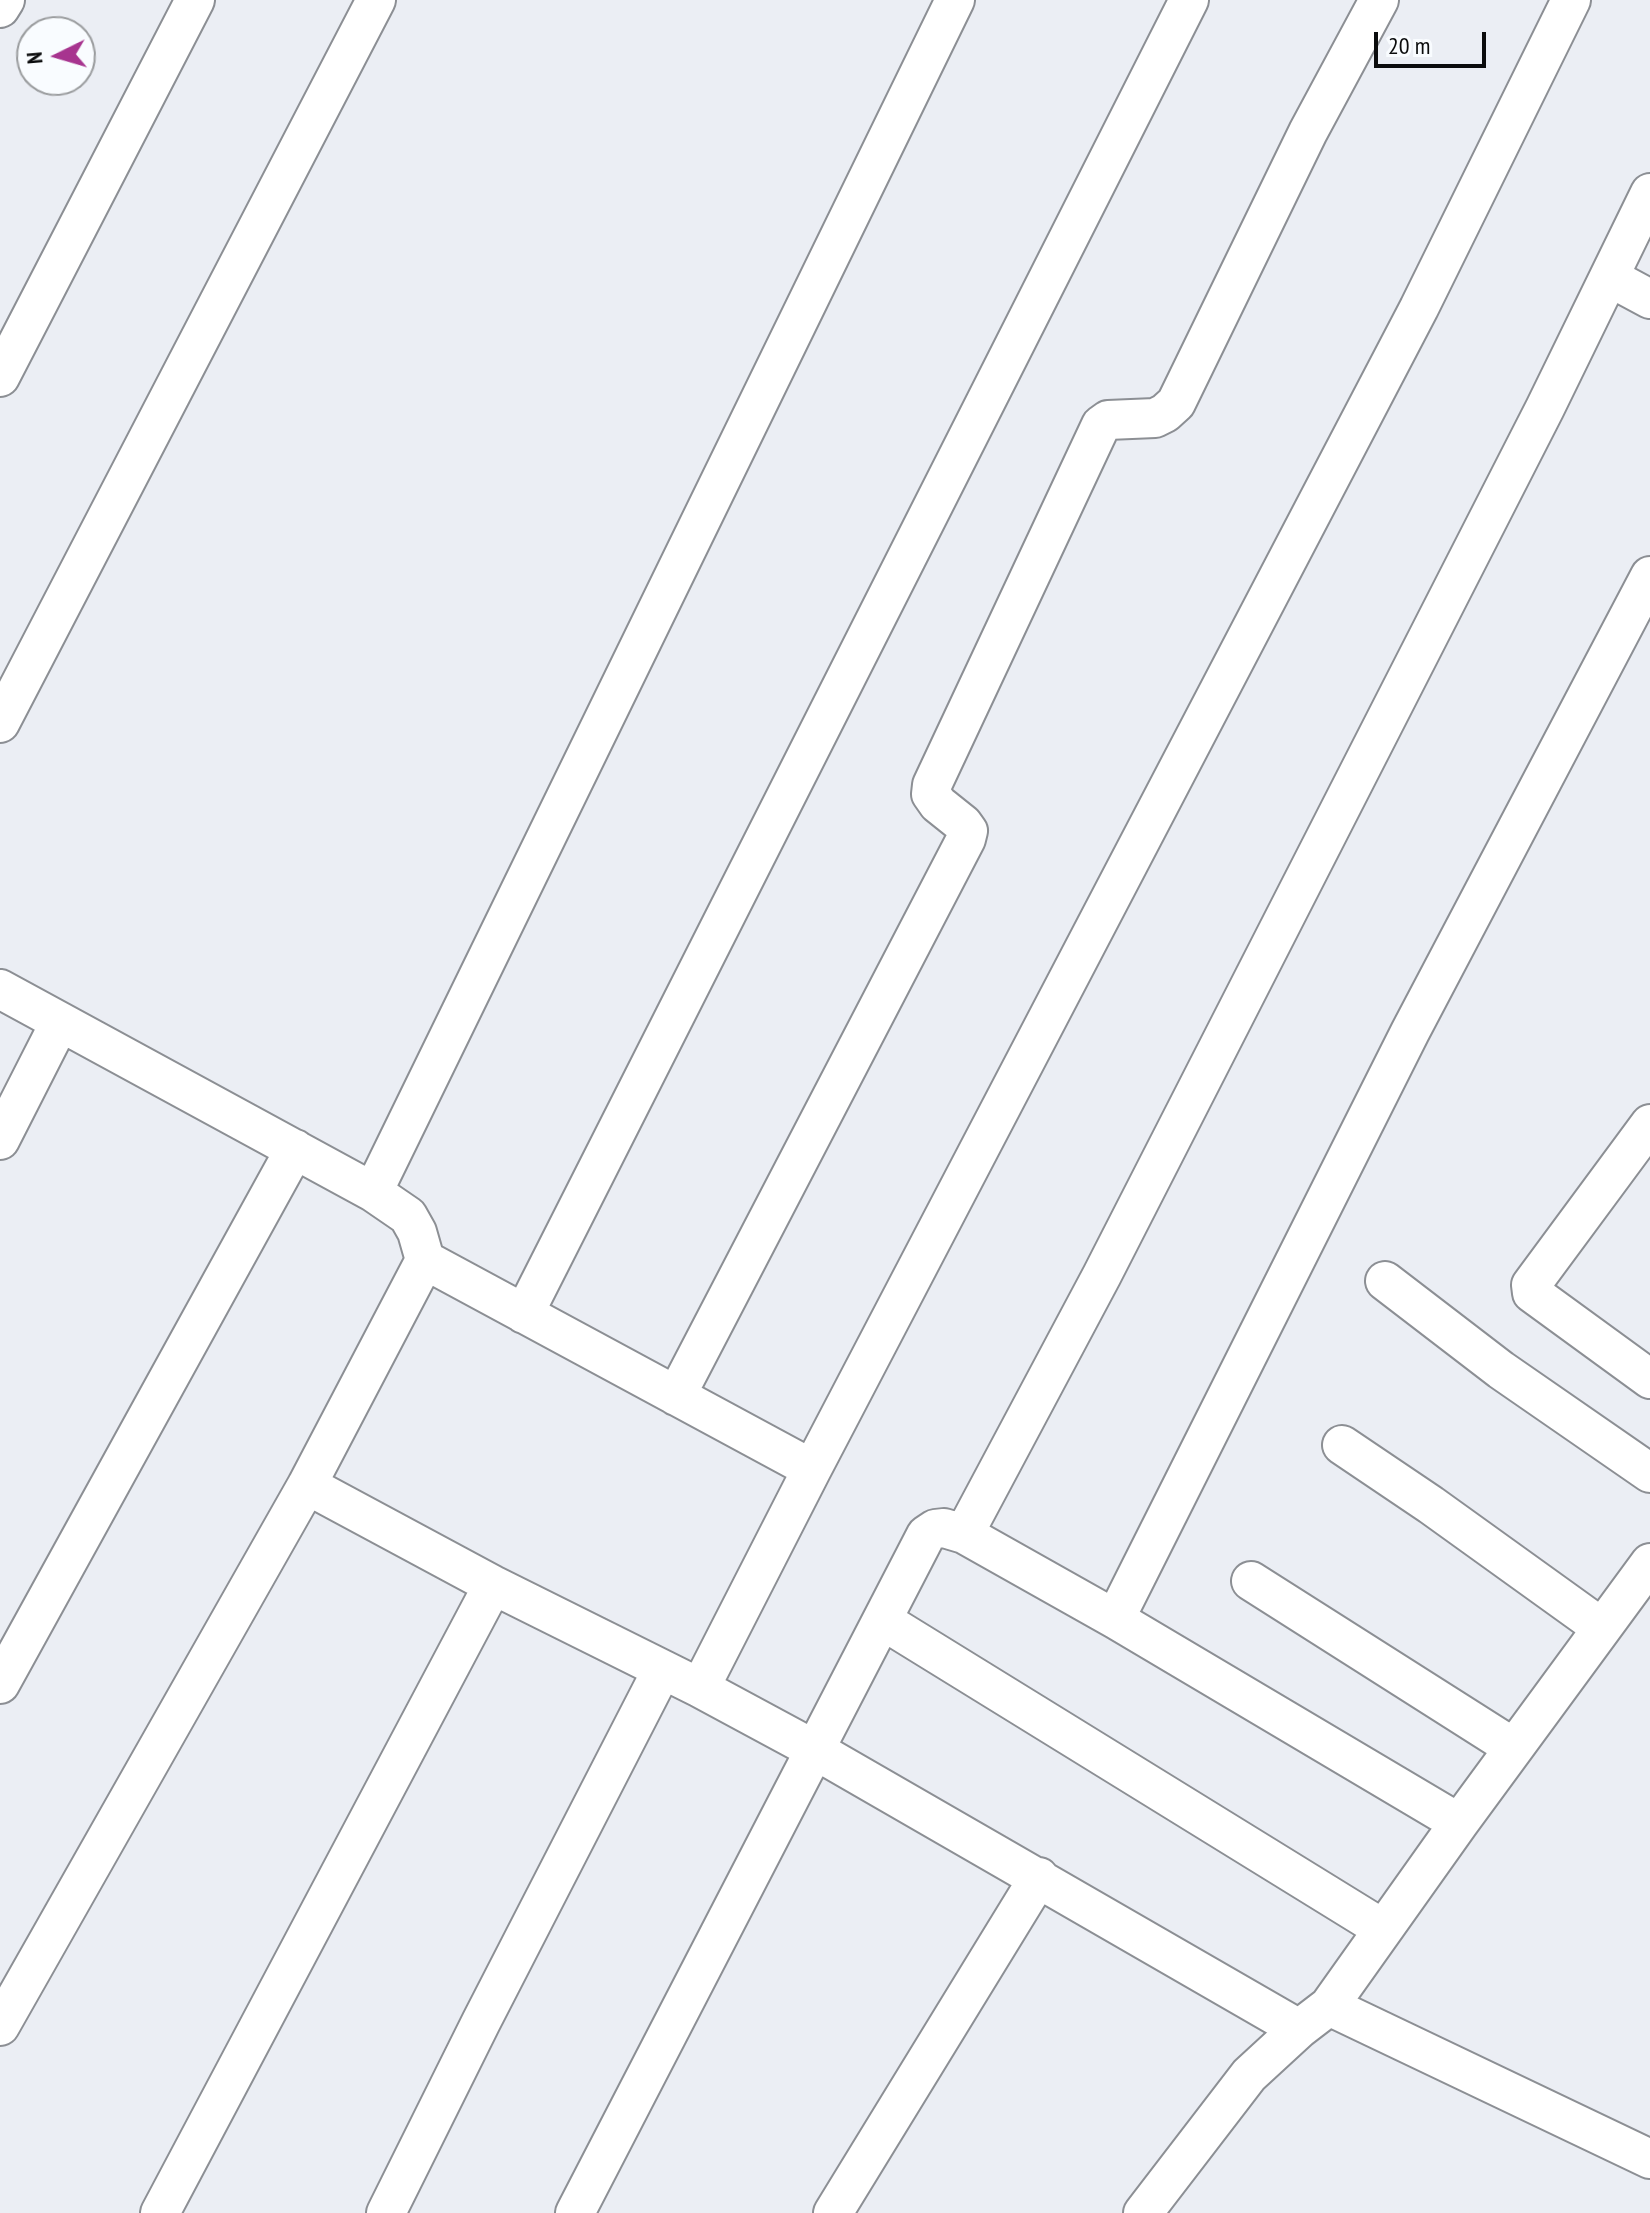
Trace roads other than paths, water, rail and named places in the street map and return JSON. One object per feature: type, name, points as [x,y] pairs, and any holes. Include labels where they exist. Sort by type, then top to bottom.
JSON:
[{"type":"street","points":[[0,8],[5,0]]},
{"type":"street","points":[[0,377],[195,0]]},
{"type":"street","points":[[0,723],[376,0]]},
{"type":"street","points":[[373,1192],[955,0]]},
{"type":"street","points":[[524,1314],[1189,0]]},
{"type":"street","points":[[676,1396],[966,839],[968,831],[938,804],[931,794],[932,785],[1101,425],[1108,420],[1155,418],[1176,403],[1308,132],[1379,0]]},
{"type":"street","points":[[700,1688],[1419,308],[1571,0]]},
{"type":"street","points":[[964,1534],[1109,1261],[1545,408],[1650,193]]},
{"type":"street","points":[[1609,277],[1650,299]]},
{"type":"street","points":[[1115,1619],[1410,1032],[1650,576]]},
{"type":"street","points":[[0,989],[373,1192],[408,1216],[417,1232],[425,1260],[307,1485],[0,2026]]},
{"type":"street","points":[[0,1140],[60,1022]]},
{"type":"street","points":[[1650,1124],[1531,1285],[1532,1293],[1650,1379]]},
{"type":"street","points":[[0,1684],[295,1149]]},
{"type":"street","points":[[425,1260],[812,1469]]},
{"type":"street","points":[[1385,1281],[1501,1370],[1650,1473]]},
{"type":"street","points":[[1342,1445],[1602,1628]]},
{"type":"street","points":[[307,1485],[493,1585],[700,1688],[815,1750],[1299,2029]]},
{"type":"street","points":[[575,2213],[926,1535],[935,1529],[944,1528],[964,1534],[1115,1619],[1459,1823]]},
{"type":"street","points":[[1143,2213],[1249,2075],[1329,2006],[1650,1563]]},
{"type":"street","points":[[1251,1581],[1514,1748]]},
{"type":"street","points":[[160,2213],[493,1585]]},
{"type":"street","points":[[882,1620],[1383,1929]]},
{"type":"street","points":[[386,2213],[662,1670]]},
{"type":"street","points":[[833,2213],[1039,1877]]},
{"type":"street","points":[[1329,2006],[1650,2159]]}]
